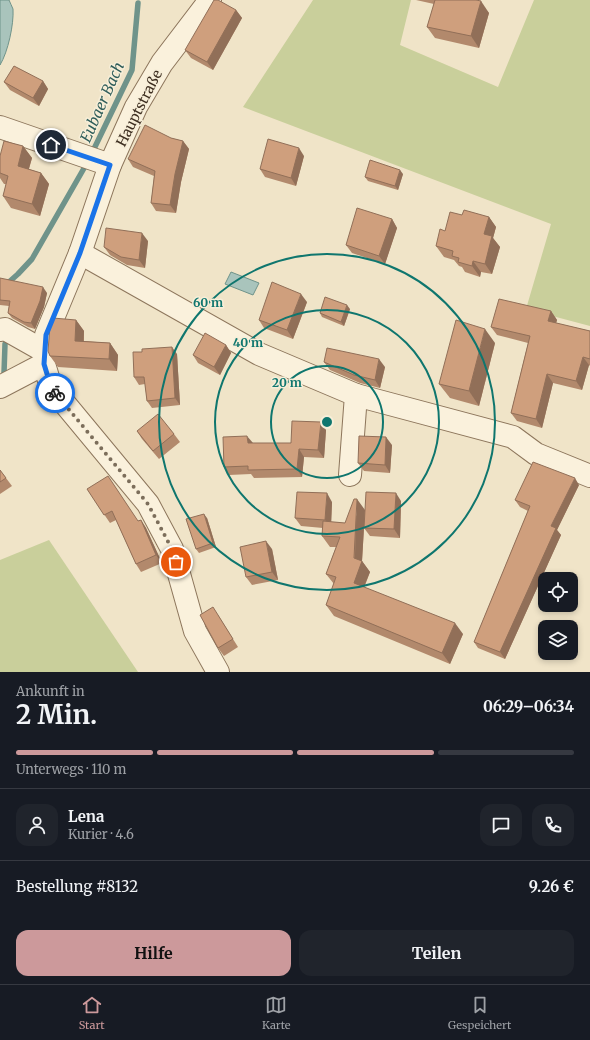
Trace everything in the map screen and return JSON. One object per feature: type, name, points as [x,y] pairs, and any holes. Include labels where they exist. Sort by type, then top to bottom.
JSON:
[{"type":"street","name":"Hauptstraße","points":[[210,0],[162,63],[106,163],[80,253],[46,335],[44,358],[51,387],[148,504],[172,549],[195,631],[218,672]]},
{"type":"street","points":[[0,127],[106,163]]},
{"type":"street","points":[[80,253],[259,354],[356,395],[513,438],[536,454],[590,476]]},
{"type":"street","points":[[0,330],[5,329],[44,358],[0,387]]},
{"type":"street","points":[[350,475],[356,395]]},
{"type":"green space","points":[[313,0],[411,0],[400,45],[498,87],[534,0],[590,0],[590,326],[526,309],[551,224],[243,107]]},
{"type":"green space","points":[[49,540],[138,672],[0,672],[0,560]]},
{"type":"water","points":[[0,0],[9,0],[13,9],[13,15],[8,46],[0,65]]},
{"type":"water","points":[[231,272],[259,283],[253,295],[225,284]]},
{"type":"building","points":[[214,0],[218,0],[236,10],[207,62],[185,50]]},
{"type":"building","points":[[435,0],[481,1],[471,36],[427,27]]},
{"type":"building","points":[[14,66],[43,81],[33,98],[4,82]]},
{"type":"building","points":[[145,125],[171,138],[183,141],[175,174],[170,205],[151,203],[155,171],[128,159]]},
{"type":"building","points":[[268,139],[299,148],[291,178],[260,169]]},
{"type":"building","points":[[4,141],[23,146],[18,166],[41,173],[32,204],[3,196],[8,176],[0,173],[0,156]]},
{"type":"building","points":[[370,160],[400,170],[395,186],[365,177]]},
{"type":"building","points":[[357,208],[392,219],[379,256],[346,245]]},
{"type":"building","points":[[464,210],[489,217],[484,234],[492,236],[485,264],[473,261],[472,266],[458,262],[459,258],[452,256],[453,251],[436,246],[440,229],[445,231],[450,212],[462,215]]},
{"type":"building","points":[[106,228],[142,233],[139,260],[121,257],[104,247]]},
{"type":"building","points":[[0,278],[43,287],[40,301],[31,323],[24,322],[8,313],[10,301],[0,300]]},
{"type":"building","points":[[272,282],[301,294],[287,330],[259,320]]},
{"type":"building","points":[[325,297],[347,305],[341,322],[320,313]]},
{"type":"building","points":[[499,299],[551,311],[548,321],[590,331],[590,359],[583,357],[576,381],[547,374],[536,419],[511,413],[530,336],[491,327]]},
{"type":"building","points":[[53,318],[76,320],[75,341],[110,343],[109,359],[50,356],[48,351],[50,326]]},
{"type":"building","points":[[456,320],[485,329],[469,391],[439,384]]},
{"type":"building","points":[[205,333],[226,345],[214,367],[193,355]]},
{"type":"building","points":[[172,347],[175,398],[147,401],[144,377],[134,377],[133,352],[142,352],[142,349]]},
{"type":"building","points":[[327,348],[379,359],[375,380],[354,375],[324,362]]},
{"type":"building","points":[[158,414],[174,434],[153,451],[137,431]]},
{"type":"building","points":[[292,421],[321,422],[318,450],[299,449],[297,469],[248,470],[248,466],[224,467],[223,437],[247,436],[248,443],[291,443]]},
{"type":"building","points":[[359,436],[386,437],[385,465],[358,463]]},
{"type":"building","points":[[533,462],[575,478],[551,526],[556,528],[500,652],[474,642],[530,506],[515,500]]},
{"type":"building","points":[[0,470],[6,478],[0,482]]},
{"type":"building","points":[[108,476],[138,521],[141,520],[156,555],[136,564],[112,511],[104,515],[87,489]]},
{"type":"building","points":[[297,492],[327,493],[325,520],[295,518]]},
{"type":"building","points":[[366,492],[396,493],[394,529],[364,528]]},
{"type":"building","points":[[354,499],[357,499],[354,558],[362,561],[354,583],[455,623],[442,653],[326,605],[336,577],[326,574],[340,537],[322,536],[323,521],[345,523]]},
{"type":"building","points":[[204,514],[213,543],[196,549],[186,519]]},
{"type":"building","points":[[266,541],[272,572],[246,577],[240,547]]},
{"type":"building","points":[[213,607],[233,639],[218,648],[200,615]]},
{"type":"waterway","name":"Eubaer Bach","points":[[92,153],[132,70],[138,3]]},
{"type":"waterway","name":"Eubaer Bach","points":[[9,282],[32,259],[87,163]]},
{"type":"waterway","points":[[4,373],[5,344]]},
{"type":"way so far","points":[[55,393],[148,504],[172,549],[176,562]]},
{"type":"route","points":[[51,145],[110,165],[95,205],[80,253],[46,335],[44,364],[51,387],[55,393]]}]
